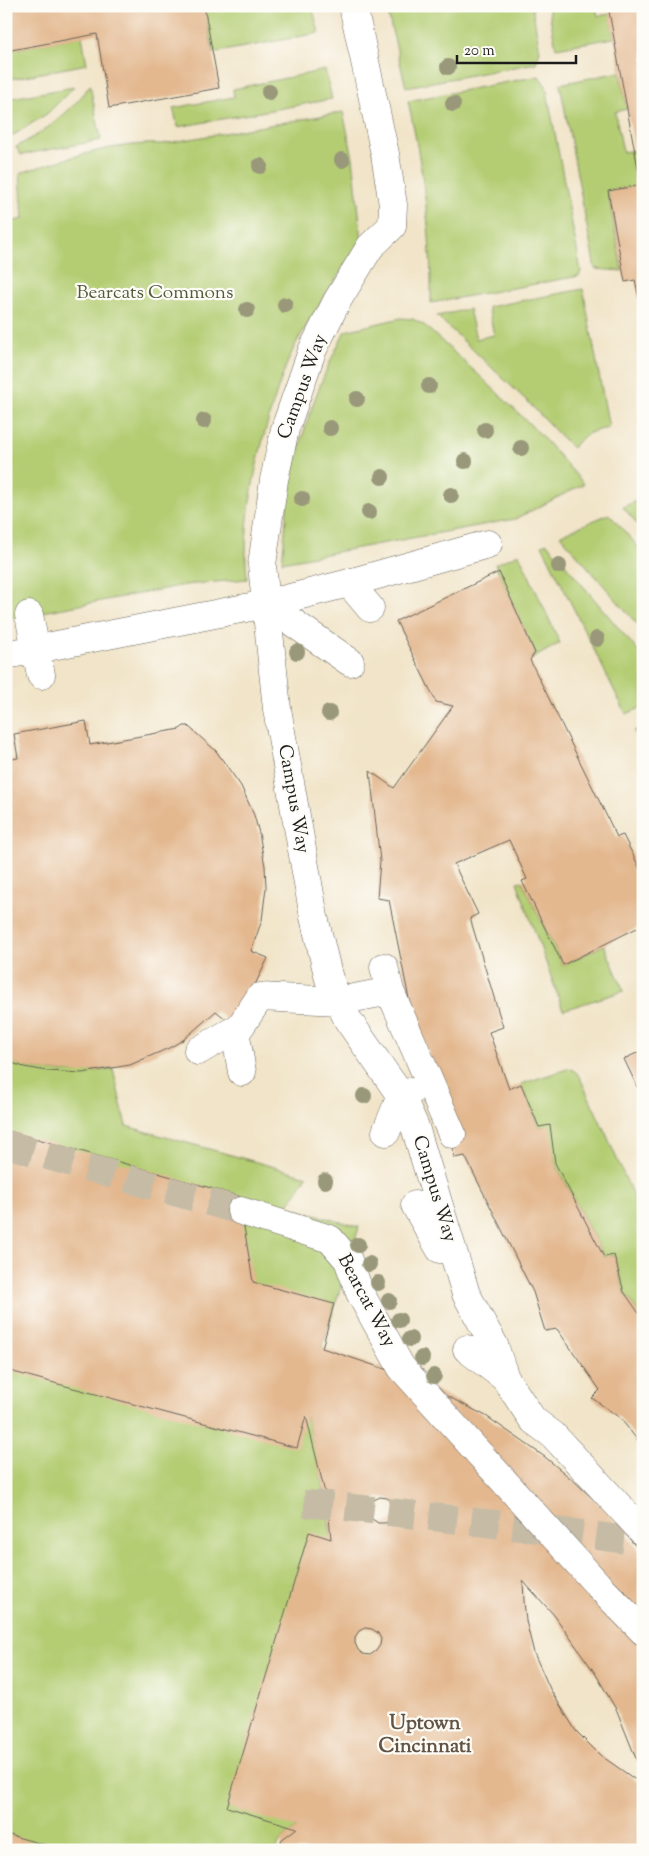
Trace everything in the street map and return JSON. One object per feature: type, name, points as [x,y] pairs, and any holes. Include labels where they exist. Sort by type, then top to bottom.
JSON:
[{"type":"street","name":"Campus Way","points":[[353,6],[385,154],[392,205],[392,226],[370,247],[337,302],[312,351],[285,429],[274,480],[262,565],[277,709],[313,908],[329,979],[348,1020],[401,1096],[415,1127],[466,1294],[494,1345],[505,1378],[533,1420],[553,1436],[643,1532]]},
{"type":"street","points":[[6,655],[39,662],[349,583],[488,544]]},
{"type":"street","points":[[349,583],[370,608]]},
{"type":"street","points":[[266,604],[350,662]]},
{"type":"street","points":[[29,615],[39,662]]},
{"type":"street","points":[[198,1051],[240,1027],[256,994],[339,1001],[387,979],[433,1080],[452,1134]]},
{"type":"street","points":[[235,1030],[242,1072]]},
{"type":"street","points":[[386,1132],[401,1096],[433,1080]]},
{"type":"street","points":[[415,1205],[466,1294]]},
{"type":"street","name":"Bearcat Way","points":[[241,1211],[334,1230],[360,1293],[401,1367],[598,1586],[643,1631]]},
{"type":"street","points":[[467,1349],[505,1378]]},
{"type":"green space","points":[[204,6],[312,6],[319,33],[213,53]]},
{"type":"green space","points":[[386,6],[532,6],[540,51],[536,63],[406,87]]},
{"type":"green space","points":[[548,6],[596,6],[598,16],[610,14],[614,38],[556,48]]},
{"type":"green space","points":[[82,36],[87,64],[6,80],[6,51]]},
{"type":"green space","points":[[325,70],[332,99],[178,127],[173,108],[234,97],[233,89]]},
{"type":"green space","points":[[620,72],[627,109],[615,112],[623,152],[635,150],[641,185],[608,192],[622,271],[595,269],[560,84]]},
{"type":"green space","points":[[539,76],[546,86],[581,271],[579,276],[431,303],[430,252],[426,202],[408,101]]},
{"type":"green space","points":[[90,85],[101,140],[21,155],[16,147],[37,135],[66,113]]},
{"type":"green space","points":[[74,87],[48,113],[6,140],[6,99]]},
{"type":"green space","name":"Bearcats Commons","points":[[343,112],[353,158],[362,241],[298,340],[280,381],[266,428],[248,514],[247,579],[185,585],[6,619],[6,223],[23,219],[20,173],[90,152],[144,144],[162,144]]},
{"type":"green space","points":[[583,289],[609,428],[588,434],[572,448],[526,400],[437,316],[469,309],[476,339],[494,335],[488,307]]},
{"type":"green space","points":[[401,318],[413,319],[424,325],[538,432],[584,484],[515,519],[282,562],[288,502],[295,462],[313,405],[336,349],[345,331]]},
{"type":"green space","points":[[643,498],[643,531],[623,507]]},
{"type":"green space","points":[[609,514],[643,552],[643,631],[560,535]]},
{"type":"green space","points":[[547,543],[643,657],[643,707],[626,714],[542,545]]},
{"type":"green space","points":[[519,554],[560,643],[530,660],[535,653],[495,564]]},
{"type":"green space","points":[[643,727],[643,749],[634,731]]},
{"type":"green space","points":[[522,881],[563,965],[604,945],[624,991],[563,1010],[517,882]]},
{"type":"green space","points":[[6,1061],[46,1071],[59,1072],[113,1069],[126,1126],[307,1176],[287,1207],[359,1227],[322,1348],[294,1376],[321,1477],[331,1539],[297,1828],[281,1840],[276,1850],[6,1850]]},
{"type":"green space","points":[[570,1068],[577,1073],[581,1080],[643,1219],[643,1319],[624,1292],[614,1255],[604,1257],[555,1163],[547,1126],[539,1127],[521,1084]]},
{"type":"building","points":[[6,6],[204,6],[219,88],[109,108],[97,34],[6,51]]},
{"type":"building","points":[[608,6],[643,6],[643,316],[635,280],[625,282],[608,191],[641,185]]},
{"type":"building","points":[[6,173],[8,173],[11,205],[6,206]]},
{"type":"building","points":[[499,572],[535,653],[530,660],[617,837],[623,835],[643,875],[643,925],[563,965],[522,881],[527,879],[509,840],[454,864],[478,914],[470,918],[503,1027],[489,1032],[509,1089],[521,1084],[539,1127],[550,1125],[555,1163],[604,1257],[614,1255],[624,1292],[643,1319],[643,1447],[620,1418],[592,1398],[600,1390],[557,1329],[545,1331],[533,1292],[465,1156],[454,1158],[452,1134],[437,1078],[409,999],[389,900],[377,898],[380,861],[370,771],[394,788],[453,706],[436,702],[396,621]]},
{"type":"building","points":[[86,721],[90,745],[188,726],[216,751],[241,786],[254,815],[259,833],[265,866],[266,887],[262,920],[251,951],[268,958],[252,991],[228,1021],[216,1011],[183,1040],[130,1065],[82,1073],[47,1071],[24,1067],[6,1061],[6,760],[18,758],[14,734]]},
{"type":"building","points":[[643,1050],[643,1099],[624,1059]]},
{"type":"building","points":[[6,1130],[239,1196],[253,1282],[334,1304],[322,1348],[412,1378],[486,1416],[545,1457],[575,1482],[609,1514],[643,1555],[643,1776],[617,1711],[595,1673],[554,1615],[523,1581],[526,1621],[534,1653],[550,1689],[576,1731],[600,1755],[643,1785],[643,1850],[283,1850],[281,1840],[297,1828],[227,1807],[309,1532],[331,1539],[328,1505],[306,1416],[297,1448],[6,1370]],"holes":[[[380,1497],[387,1498],[393,1502],[396,1508],[395,1515],[385,1523],[378,1523],[372,1519],[370,1512],[370,1506],[374,1500]],[[365,1628],[372,1629],[378,1633],[381,1639],[376,1651],[370,1655],[363,1654],[358,1650],[355,1643],[355,1637],[359,1631]]]},
{"type":"building","points":[[6,1834],[60,1849],[60,1850],[6,1850]]},
{"type":"tunnel","points":[[6,1144],[241,1211]]},
{"type":"tunnel","points":[[304,1504],[328,1505],[643,1542]]},
{"type":"district","name":"Uptown Cincinnati","points":[[425,1736]]}]
